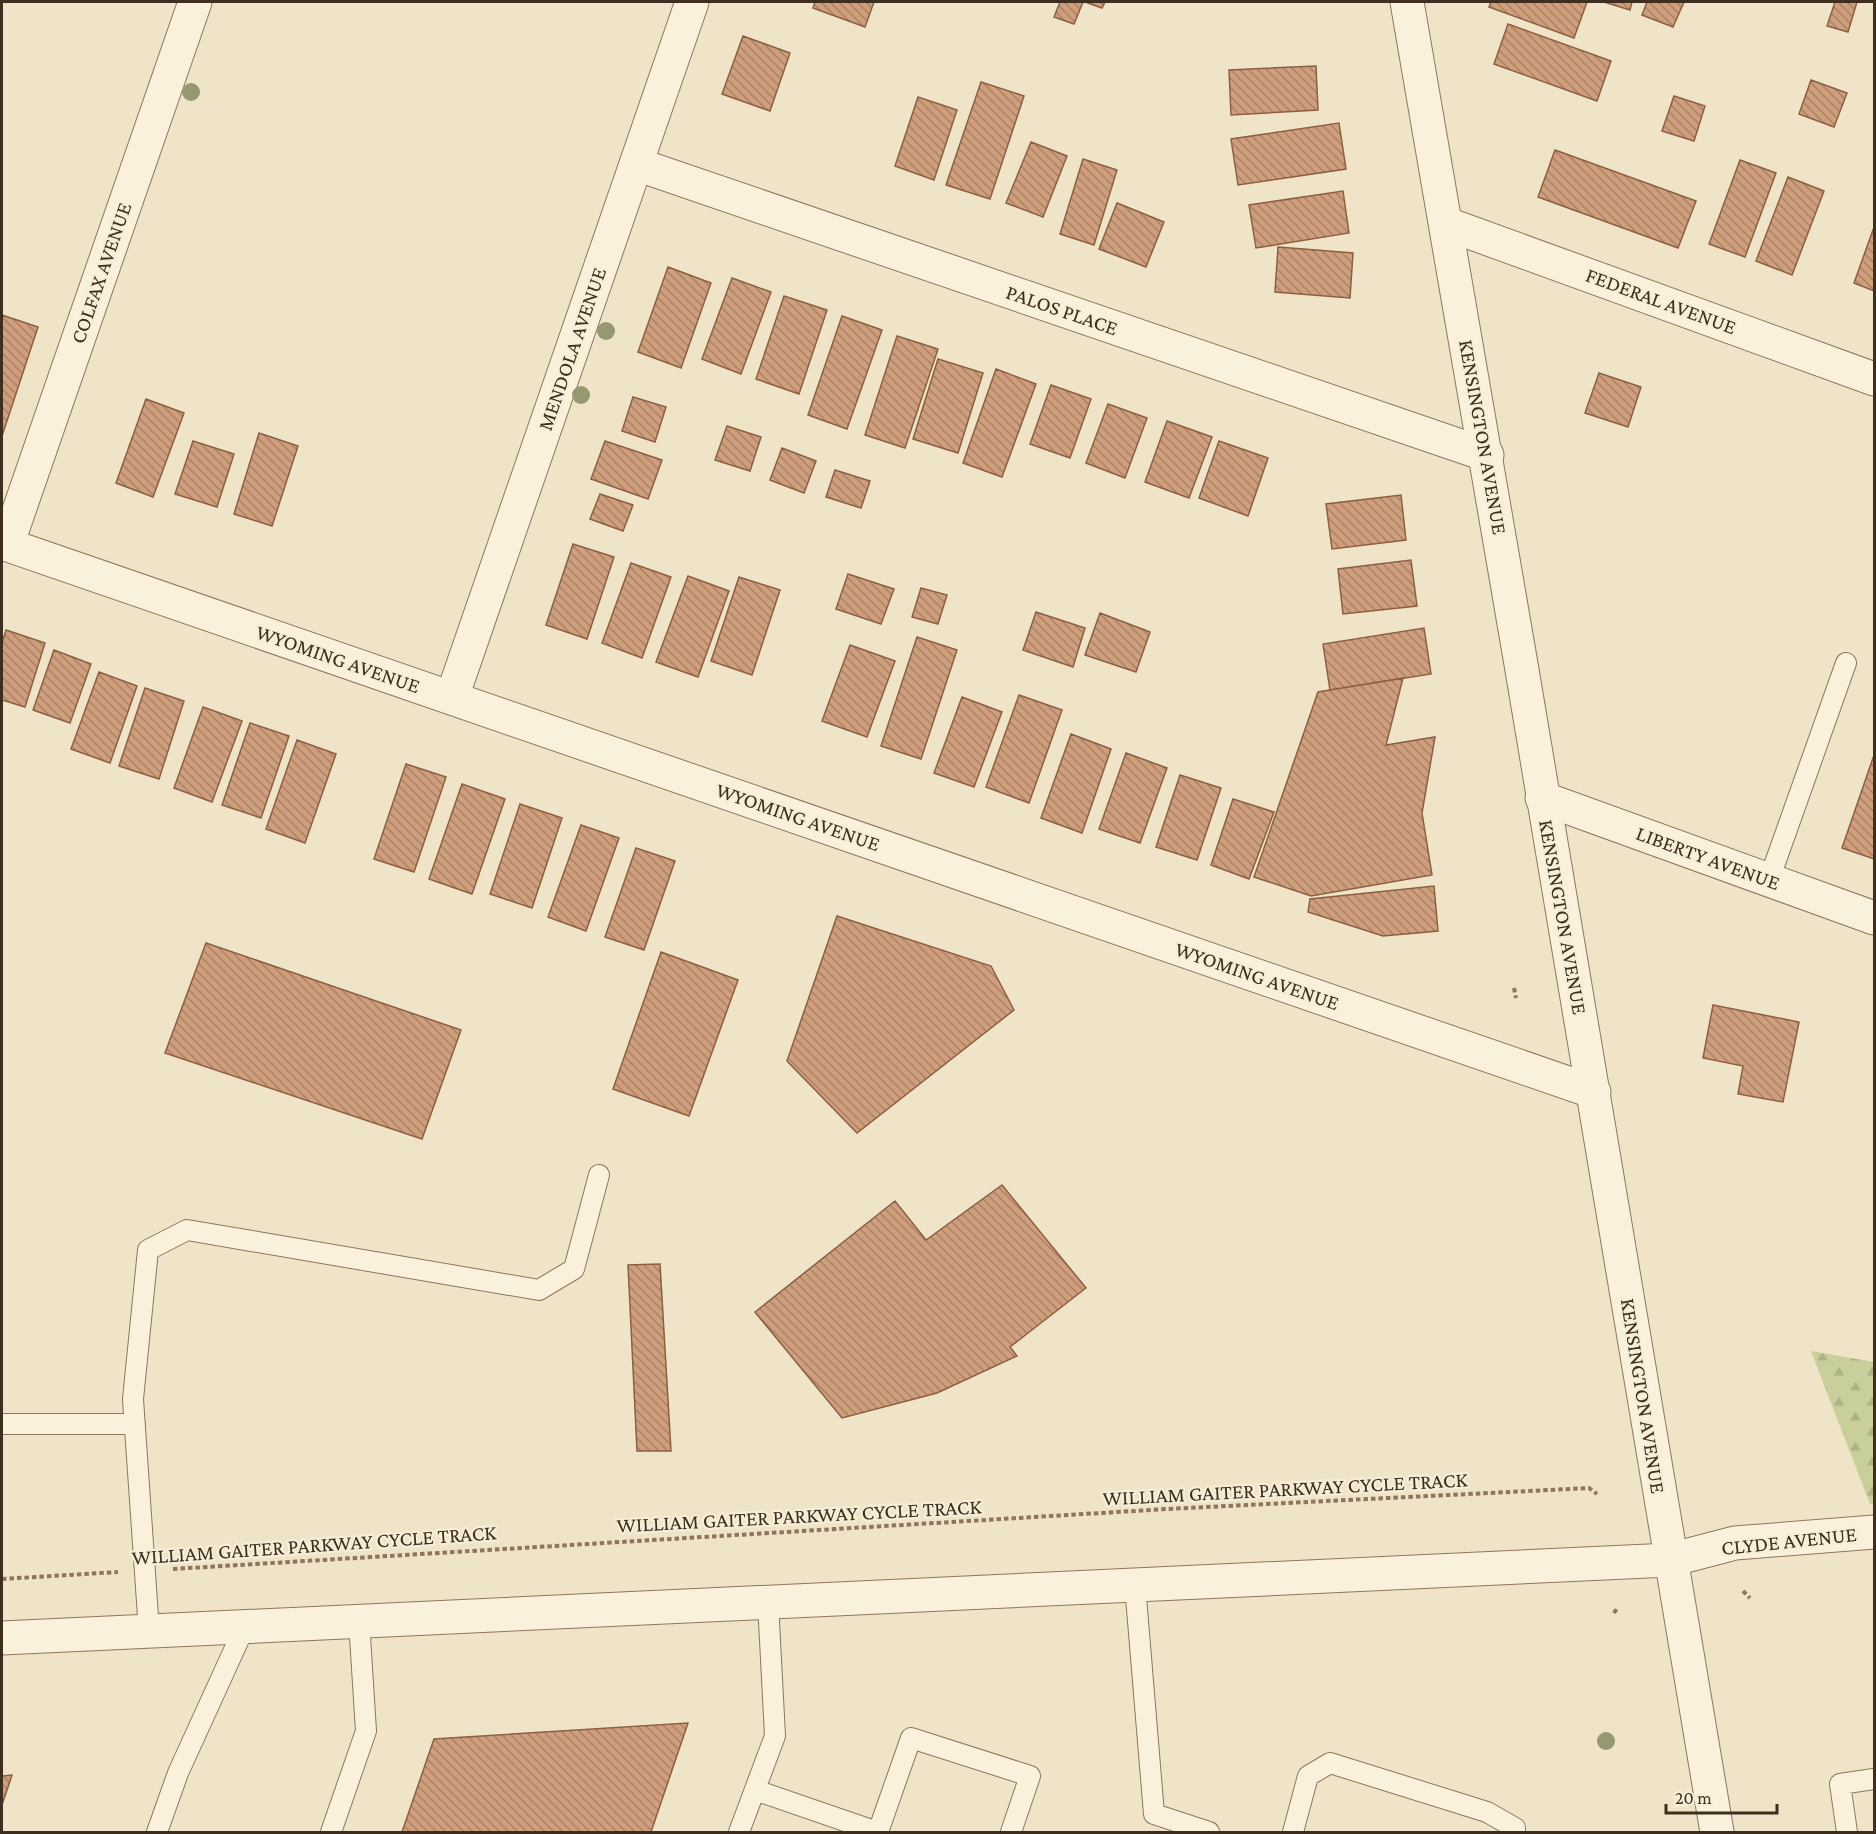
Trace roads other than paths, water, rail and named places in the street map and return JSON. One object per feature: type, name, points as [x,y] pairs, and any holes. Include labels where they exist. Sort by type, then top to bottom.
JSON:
[{"type":"street","name":"COLFAX AVENUE","points":[[4,544],[195,2]]},
{"type":"street","name":"MENDOLA AVENUE","points":[[452,697],[692,2]]},
{"type":"street","name":"KENSINGTON AVENUE","points":[[1407,2],[1487,455],[1542,798],[1594,1092],[1717,1833]]},
{"type":"street","name":"PALOS PLACE","points":[[636,164],[1487,455]]},
{"type":"street","name":"FEDERAL AVENUE","points":[[1447,224],[1875,378]]},
{"type":"street","name":"WYOMING AVENUE","points":[[4,544],[1594,1092]]},
{"type":"street","name":"LIBERTY AVENUE","points":[[1542,798],[1875,918]]},
{"type":"street","name":"CLYDE AVENUE","points":[[2,1638],[1670,1560],[1735,1543],[1875,1532]]},
{"type":"lane","points":[[1769,880],[1846,663]]},
{"type":"lane","points":[[149,1631],[133,1399],[148,1250],[187,1230],[539,1290],[574,1269],[599,1175]]},
{"type":"lane","points":[[2,1424],[135,1424]]},
{"type":"lane","points":[[1135,1585],[1154,1814],[1209,1833]]},
{"type":"lane","points":[[739,1833],[775,1736],[768,1602]]},
{"type":"lane","points":[[331,1833],[366,1731],[359,1621]]},
{"type":"lane","points":[[157,1833],[178,1773],[245,1626]]},
{"type":"lane","points":[[755,1790],[878,1833],[911,1738],[1030,1776],[1011,1833]]},
{"type":"lane","points":[[1293,1833],[1308,1776],[1330,1762],[1486,1812],[1515,1828],[1515,1833]]},
{"type":"lane","points":[[1847,1833],[1840,1784],[1875,1779]]}]
